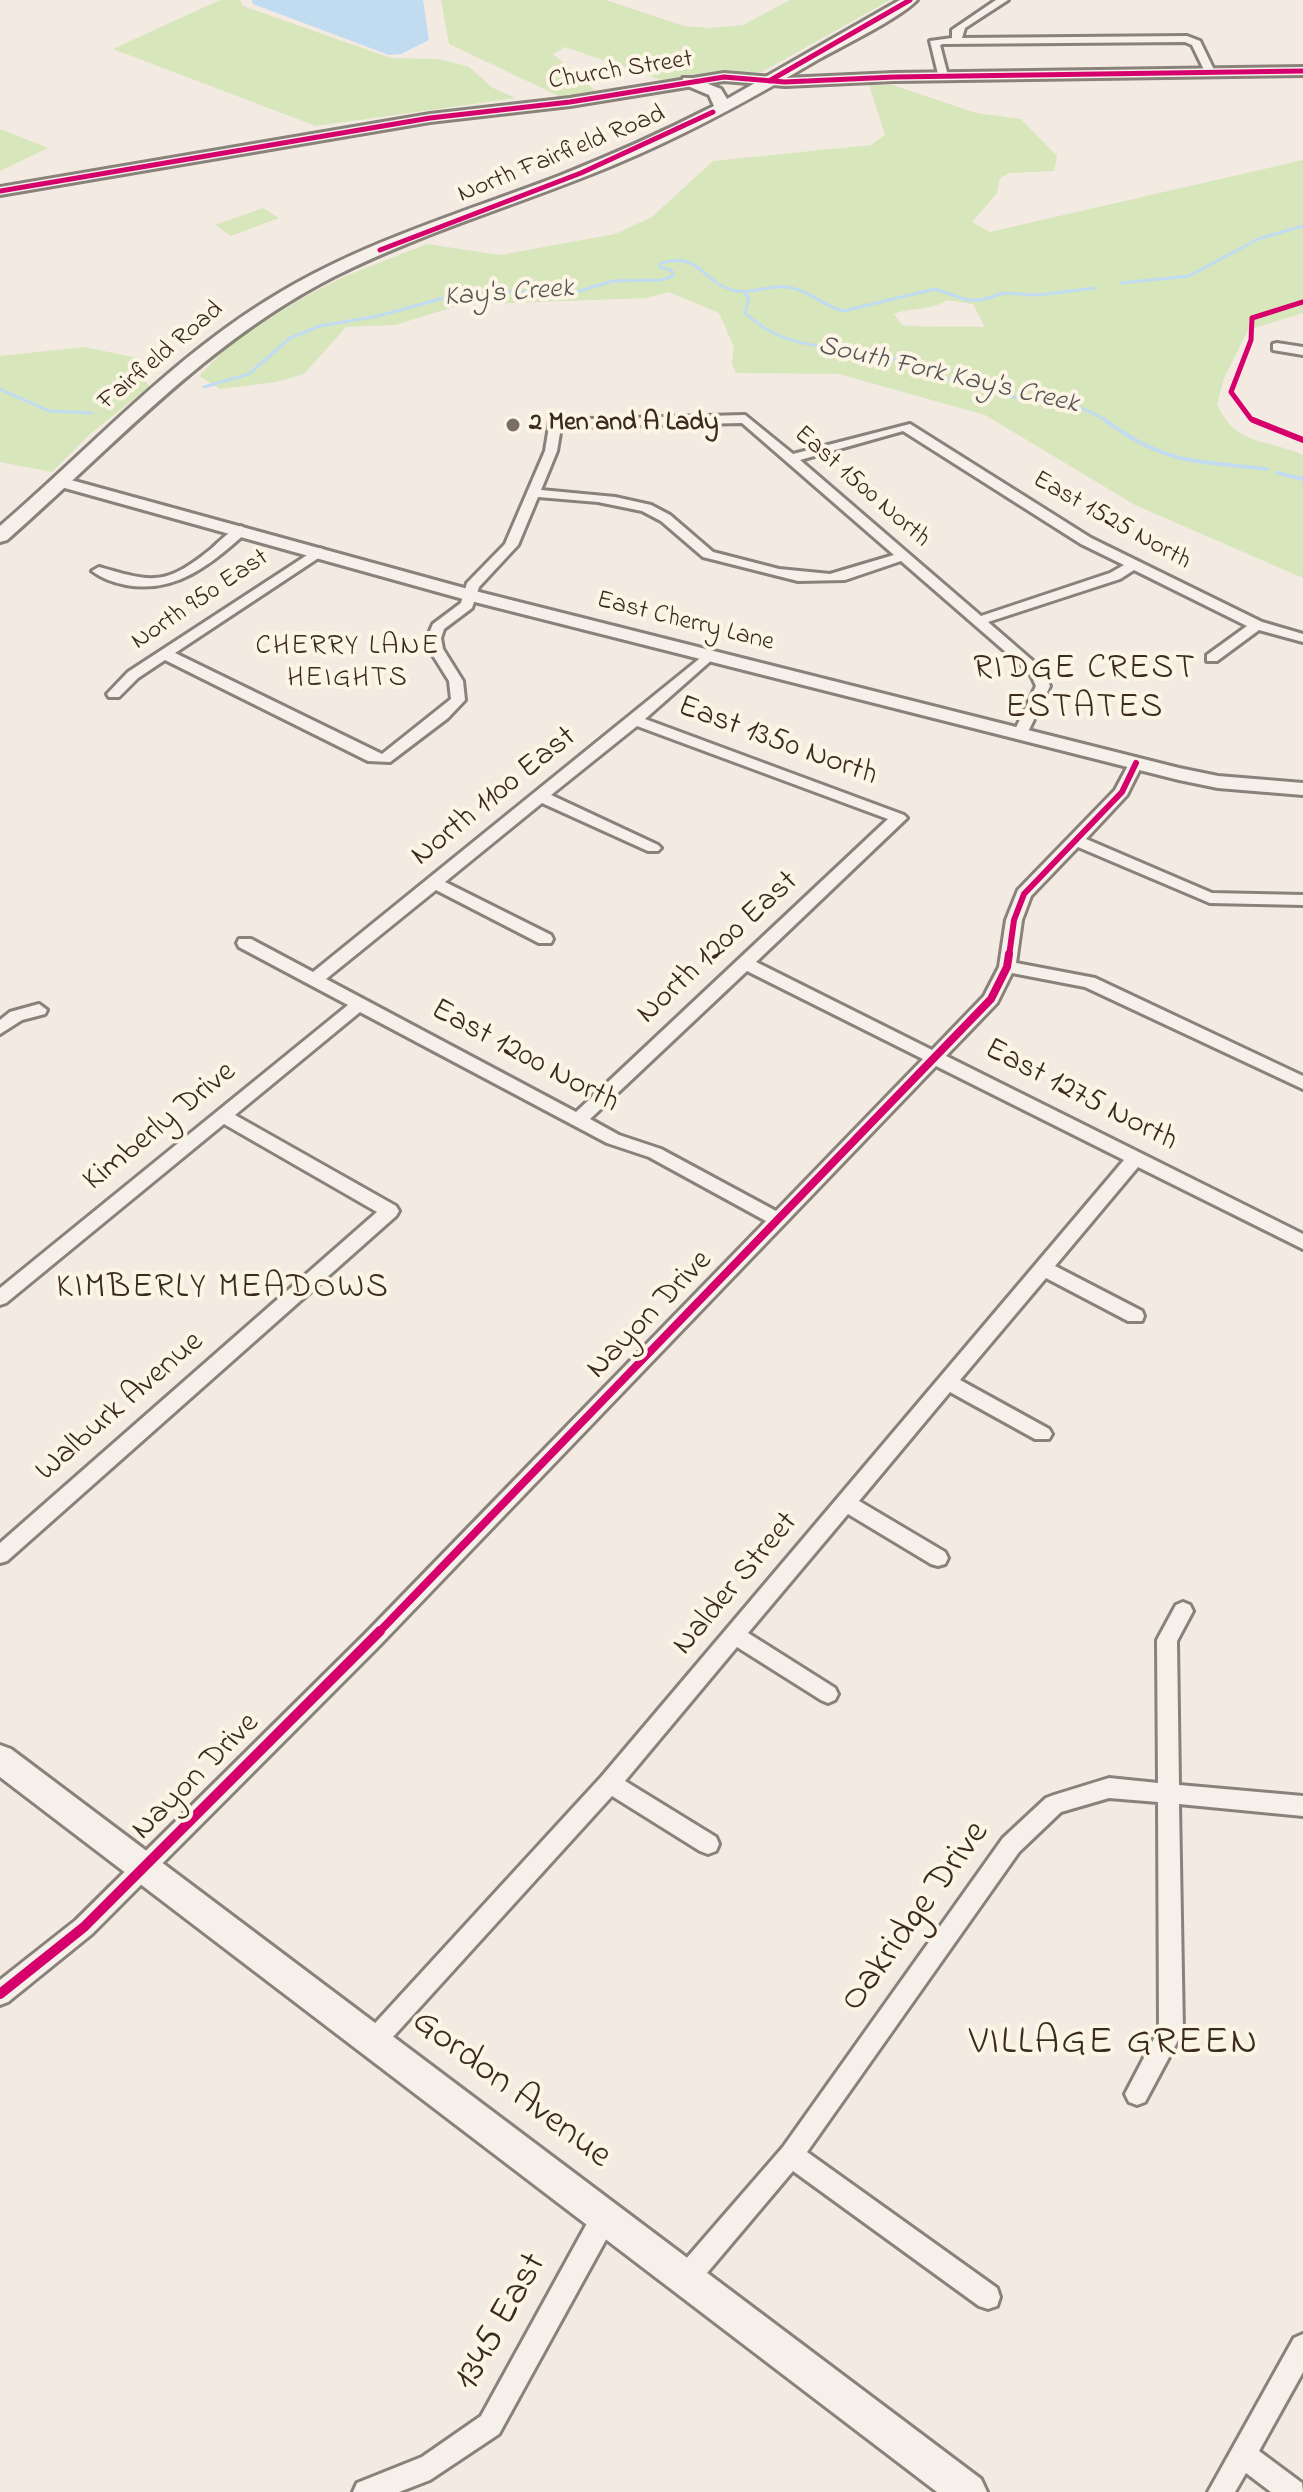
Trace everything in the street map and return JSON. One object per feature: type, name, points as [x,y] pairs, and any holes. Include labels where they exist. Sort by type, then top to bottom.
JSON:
[{"type":"main road","name":"North Fairfield Road","points":[[380,250],[656,141],[910,0]]},
{"type":"main road","points":[[688,81],[716,92],[722,107]]},
{"type":"main road","name":"Fairfield Road","points":[[0,536],[153,395],[233,329],[286,295],[380,250]]},
{"type":"main road","name":"Gordon Avenue","points":[[0,1759],[968,2492]]},
{"type":"street","points":[[957,41],[957,30],[961,26],[1003,0]]},
{"type":"street","points":[[943,76],[934,43],[957,41],[1187,39],[1196,43],[1210,72]]},
{"type":"street","name":"Church Street","points":[[0,191],[430,118],[570,102],[724,77],[769,81],[1303,71]]},
{"type":"street","points":[[1277,347],[1303,351]]},
{"type":"street","name":"East 1500 North","points":[[533,493],[551,451],[555,423],[745,419],[1036,671],[1043,686],[1020,734]]},
{"type":"street","name":"East 1525 North","points":[[790,459],[905,427],[1086,541],[1257,625],[1303,638]]},
{"type":"street","name":"East Cherry Lane","points":[[60,482],[469,595],[1136,763],[1218,782],[1303,789]]},
{"type":"street","points":[[165,654],[373,758],[385,759],[458,700],[456,681],[436,649],[434,638],[438,627],[467,605],[472,586],[511,545],[533,493],[633,504],[662,515],[702,551],[721,559],[803,580],[825,581],[854,575],[903,556]]},
{"type":"street","points":[[99,571],[133,583],[170,581],[198,568],[241,530]]},
{"type":"street","name":"North 950 East","points":[[114,694],[133,675],[318,552]]},
{"type":"street","points":[[979,621],[1115,576],[1133,565]]},
{"type":"street","points":[[1212,658],[1257,625]]},
{"type":"street","name":"North 1100 East","points":[[314,980],[635,720],[709,655]]},
{"type":"street","name":"East 1350 North","points":[[635,720],[899,818]]},
{"type":"street","name":"Nayon Drive","points":[[0,1994],[84,1927],[372,1640],[991,999],[1007,967],[1014,920],[1024,894],[1122,792],[1136,763]]},
{"type":"street","points":[[540,796],[653,848]]},
{"type":"street","name":"North 1200 East","points":[[578,1120],[899,818]]},
{"type":"street","points":[[1076,840],[1210,898],[1303,900]]},
{"type":"street","points":[[435,883],[545,939]]},
{"type":"street","name":"East 1200 North","points":[[245,943],[613,1139],[655,1153],[778,1220]]},
{"type":"street","name":"East 1275 North","points":[[745,963],[1303,1242]]},
{"type":"street","points":[[1007,967],[1089,982],[1303,1083]]},
{"type":"street","name":"Kimberly Drive","points":[[0,1298],[359,1004]]},
{"type":"street","points":[[0,1028],[16,1016],[39,1010]]},
{"type":"street","name":"Walburk Avenue","points":[[0,1555],[390,1211],[223,1116]]},
{"type":"street","name":"Nalder Street","points":[[374,2041],[610,1783],[1136,1158]]},
{"type":"street","points":[[1043,1268],[1135,1316]]},
{"type":"street","points":[[947,1382],[1042,1434]]},
{"type":"street","points":[[845,1503],[938,1558]]},
{"type":"street","points":[[1137,2094],[1171,2031],[1167,1640],[1183,1611]]},
{"type":"street","points":[[734,1635],[828,1694]]},
{"type":"street","points":[[610,1783],[708,1844]]},
{"type":"street","name":"Oakridge Drive","points":[[687,2277],[791,2155],[1011,1845],[1054,1805],[1109,1788],[1303,1806]]},
{"type":"street","points":[[791,2155],[988,2297]]},
{"type":"street","name":"1345 East","points":[[366,2492],[430,2467],[490,2425],[605,2216]]},
{"type":"street","points":[[1221,2492],[1303,2347]]},
{"type":"street","points":[[1243,2455],[1293,2492]]},
{"type":"green space","points":[[220,0],[240,0],[243,6],[391,58],[439,59],[469,67],[493,88],[516,98],[316,126],[113,49]]},
{"type":"green space","points":[[441,0],[606,0],[684,26],[711,28],[743,25],[790,0],[890,0],[762,72],[711,73],[661,80],[565,47],[553,54],[597,92],[561,97],[449,44]]},
{"type":"green space","points":[[869,85],[893,85],[976,113],[1021,119],[1057,156],[1054,171],[1009,173],[1000,178],[997,193],[972,222],[990,232],[1303,160],[1303,313],[1248,330],[1224,378],[1217,404],[1233,428],[1243,435],[1303,455],[1303,578],[1135,505],[985,415],[839,374],[736,373],[732,364],[734,347],[719,313],[669,292],[646,298],[460,305],[395,325],[346,327],[304,374],[276,382],[220,389],[199,376],[231,343],[299,300],[343,277],[427,244],[500,255],[615,234],[652,217],[713,161],[871,145],[885,135]],"holes":[[[947,300],[973,304],[985,327],[902,325],[894,314],[934,306]]]},
{"type":"green space","points":[[0,129],[48,148],[0,171]]},
{"type":"green space","points":[[263,208],[279,218],[231,236],[215,225]]},
{"type":"green space","points":[[84,347],[133,357],[149,387],[90,434],[52,472],[0,462],[0,356]]},
{"type":"water","points":[[252,0],[423,0],[429,40],[401,54],[389,55],[253,4]]},
{"type":"waterway","points":[[1121,283],[1189,276],[1258,239],[1303,226]]},
{"type":"waterway","name":"Kay's Creek","points":[[204,387],[249,374],[290,338],[320,326],[378,316],[459,294],[501,291],[573,293],[613,281],[661,280],[673,276],[672,271],[660,267],[661,263],[674,261],[693,264],[721,286],[732,290],[787,287],[843,311],[935,289],[967,300],[981,300],[1004,293],[1039,295],[1094,288]]},
{"type":"waterway","name":"South Fork Kay's Creek","points":[[745,294],[749,297],[745,313],[778,335],[795,341],[887,357],[988,392],[1070,405],[1108,422]]},
{"type":"waterway","name":"Kay's Creek","points":[[0,389],[49,411],[92,413]]},
{"type":"waterway","name":"South Fork Kay's Creek","points":[[1108,422],[1163,453],[1200,462],[1266,469]]},
{"type":"waterway","name":"South Fork Kay's Creek","points":[[1278,473],[1303,479]]},
{"type":"cycle path","points":[[769,81],[910,0]]},
{"type":"cycle path","points":[[0,191],[430,118],[570,102],[724,77],[785,82],[894,77],[1303,71]]},
{"type":"cycle path","points":[[380,250],[581,173],[713,112]]},
{"type":"cycle path","points":[[1303,302],[1252,318],[1251,340],[1231,392],[1251,419],[1303,440]]},
{"type":"cycle path","points":[[0,1994],[84,1927],[372,1640],[991,999],[1007,967],[1014,920],[1024,894],[1122,792],[1136,763]]},
{"type":"place","name":"2 Men and A Lady","points":[[513,425]]},
{"type":"district","name":"CHERRY LANE HEIGHTS","points":[[348,664]]},
{"type":"district","name":"RIDGE CREST ESTATES","points":[[1085,690]]},
{"type":"district","name":"KIMBERLY MEADOWS","points":[[223,1290]]},
{"type":"district","name":"VILLAGE GREEN","points":[[1114,2045]]}]
